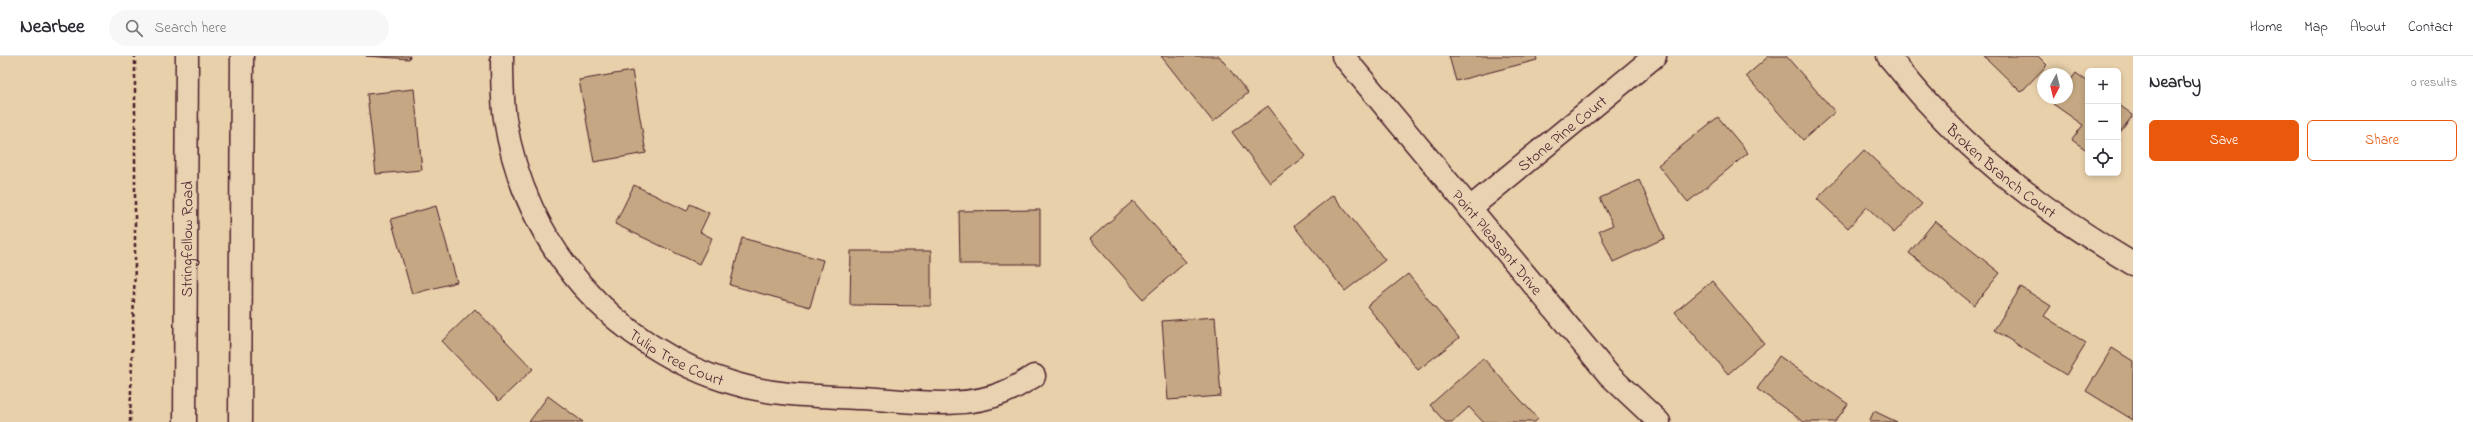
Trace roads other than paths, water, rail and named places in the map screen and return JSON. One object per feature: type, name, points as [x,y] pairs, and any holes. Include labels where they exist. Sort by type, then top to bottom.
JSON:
[{"type":"street","name":"Stringfellow Road","points":[[185,422],[188,56]]},
{"type":"street","points":[[240,422],[242,56]]},
{"type":"street","name":"Tulip Tree Court","points":[[502,56],[505,118],[514,161],[530,207],[550,245],[580,284],[602,308],[618,323],[663,353],[711,376],[737,384],[799,395],[960,403],[1004,393],[1034,376]]},
{"type":"street","name":"Point Pleasant Drive","points":[[1343,56],[1469,209],[1609,375],[1659,422]]},
{"type":"street","name":"Stone Pine Court","points":[[1469,209],[1655,56]]},
{"type":"street","name":"Broken Branch Court","points":[[1888,56],[1932,108],[1990,163],[2052,212],[2133,264]]}]
